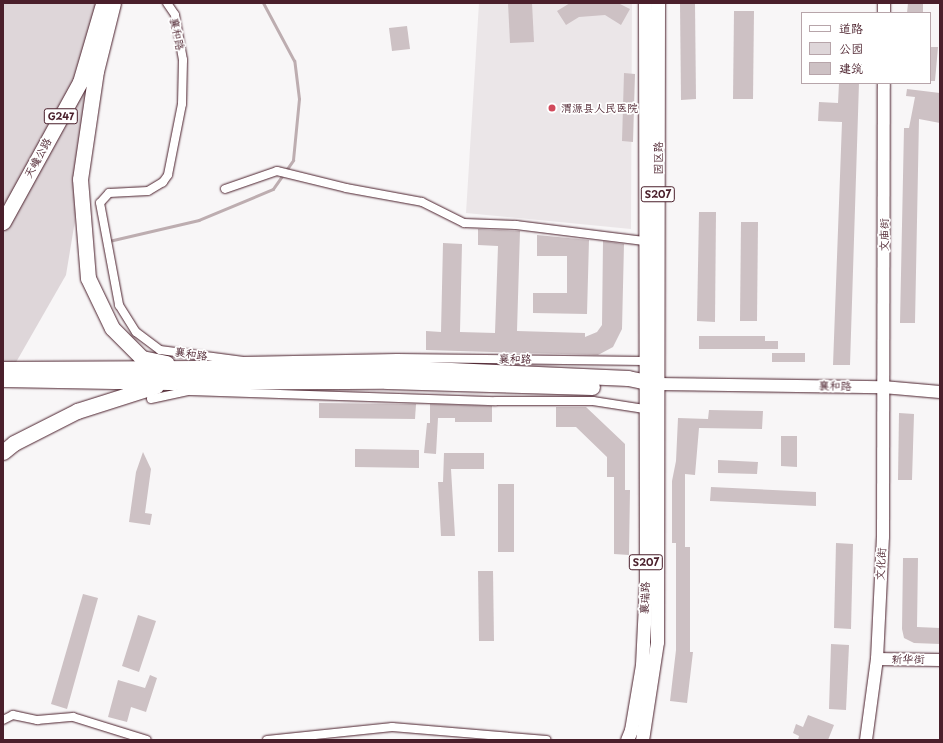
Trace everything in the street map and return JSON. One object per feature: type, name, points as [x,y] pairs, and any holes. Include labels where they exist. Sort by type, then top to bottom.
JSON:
[{"type":"highway","name":"天巉公路","points":[[3,222],[80,82],[103,3]]},
{"type":"highway","points":[[113,3],[96,71],[80,179],[88,278],[112,328],[142,358],[194,369]]},
{"type":"highway","points":[[3,369],[385,367],[628,378],[650,383]]},
{"type":"highway","points":[[3,379],[169,382],[387,381],[628,388],[650,383]]},
{"type":"highway","points":[[3,452],[14,443],[77,411],[169,382]]},
{"type":"main road","name":"园区路","points":[[645,3],[644,361],[650,383]]},
{"type":"main road","name":"园区路","points":[[650,383],[658,3]]},
{"type":"main road","name":"文庙街","points":[[883,387],[884,84]]},
{"type":"main road","name":"襄和路","points":[[650,383],[883,387],[940,392]]},
{"type":"main road","name":"襄瑞路","points":[[627,740],[642,665],[646,584],[644,409],[650,383]]},
{"type":"main road","name":"襄瑞路","points":[[642,740],[656,642],[650,383]]},
{"type":"main road","name":"文化街","points":[[866,740],[877,659],[882,537],[883,387]]},
{"type":"main road","name":"新华街","points":[[877,659],[940,660]]},
{"type":"street","name":"襄和路","points":[[167,3],[174,15],[183,60],[182,104],[168,175],[163,182],[148,191],[109,193],[100,203],[118,305],[136,332],[160,350],[243,361],[397,358],[644,361]]},
{"type":"street","points":[[225,189],[277,171],[289,175],[422,202],[464,223],[516,225],[644,241]]},
{"type":"street","points":[[151,399],[190,391],[496,401],[593,401],[644,409]]},
{"type":"street","points":[[3,720],[13,715],[37,720],[73,718],[147,740]]},
{"type":"street","points":[[267,740],[392,727],[546,740]]},
{"type":"shaded area","name":"渭源县人民医院","points":[[479,3],[632,3],[631,229],[466,213]]},
{"type":"green space","points":[[3,3],[111,3],[66,275],[3,385]]},
{"type":"building","points":[[508,3],[532,3],[534,42],[510,43]]},
{"type":"building","points":[[570,3],[618,3],[630,9],[621,25],[605,15],[579,17],[566,25],[557,11]]},
{"type":"building","points":[[680,3],[695,3],[696,99],[681,100]]},
{"type":"building","points":[[908,3],[923,3],[923,12],[907,12]]},
{"type":"building","points":[[734,11],[754,11],[753,99],[733,99]]},
{"type":"building","points":[[407,26],[410,49],[392,51],[389,28]]},
{"type":"building","points":[[931,47],[938,47],[935,81],[931,81]]},
{"type":"building","points":[[624,73],[635,74],[633,142],[622,141]]},
{"type":"building","points":[[839,84],[859,84],[850,365],[833,365],[842,122],[818,121],[819,102],[838,103]]},
{"type":"building","points":[[907,89],[940,93],[940,123],[919,119],[915,323],[900,323],[904,128],[909,128],[915,97],[906,96]]},
{"type":"building","points":[[699,212],[716,212],[715,322],[697,321]]},
{"type":"building","points":[[741,222],[758,222],[757,321],[740,321]]},
{"type":"building","points":[[478,229],[520,231],[517,331],[585,333],[585,337],[597,332],[602,325],[603,241],[624,244],[622,329],[613,347],[598,355],[426,350],[426,331],[441,332],[443,243],[462,244],[460,332],[495,333],[498,246],[478,245]]},
{"type":"building","points":[[537,235],[589,240],[587,314],[533,313],[533,293],[567,293],[567,256],[537,256]]},
{"type":"building","points":[[699,336],[765,336],[765,341],[778,341],[778,349],[699,349]]},
{"type":"building","points":[[772,353],[805,353],[805,362],[772,362]]},
{"type":"building","points":[[319,403],[416,404],[415,419],[319,418]]},
{"type":"building","points":[[430,404],[492,406],[492,422],[455,422],[455,418],[438,418],[436,454],[424,453],[427,423],[430,423]]},
{"type":"building","points":[[556,407],[586,407],[625,444],[625,490],[630,490],[629,555],[614,554],[614,477],[607,477],[607,457],[576,427],[556,427]]},
{"type":"building","points":[[709,410],[763,411],[762,429],[699,428],[695,475],[685,474],[685,547],[690,547],[690,652],[693,652],[687,703],[670,701],[676,650],[676,543],[672,543],[672,481],[676,461],[678,418],[708,419]]},
{"type":"building","points":[[899,413],[914,414],[912,480],[898,480]]},
{"type":"building","points":[[781,436],[797,436],[797,467],[781,466]]},
{"type":"building","points":[[355,449],[419,450],[419,468],[355,467]]},
{"type":"building","points":[[143,452],[151,469],[145,513],[152,514],[150,525],[129,522],[136,472]]},
{"type":"building","points":[[444,453],[484,453],[484,469],[451,469],[455,536],[441,536],[438,482],[443,482]]},
{"type":"building","points":[[718,460],[758,462],[757,474],[718,473]]},
{"type":"building","points":[[498,484],[514,484],[514,552],[498,552]]},
{"type":"building","points":[[711,487],[816,492],[816,506],[710,501]]},
{"type":"building","points":[[836,543],[853,544],[851,629],[834,628]]},
{"type":"building","points":[[903,558],[918,558],[917,627],[940,628],[940,644],[914,643],[904,638],[902,629]]},
{"type":"building","points":[[478,571],[493,571],[494,641],[479,641]]},
{"type":"building","points":[[83,594],[98,598],[67,709],[51,704]]},
{"type":"building","points":[[138,615],[156,621],[139,672],[122,666]]},
{"type":"building","points":[[831,644],[849,645],[846,710],[829,709]]},
{"type":"building","points":[[150,675],[157,678],[146,712],[131,707],[127,722],[108,717],[118,680],[145,688]]},
{"type":"building","points":[[808,715],[834,725],[828,740],[798,740],[799,736],[793,733],[796,724],[803,727]]},
{"type":"waterway","points":[[109,241],[199,220],[273,189],[293,160],[299,99],[294,61],[263,3]]},
{"type":"place","name":"渭源县人民医院","points":[[552,108]]}]
